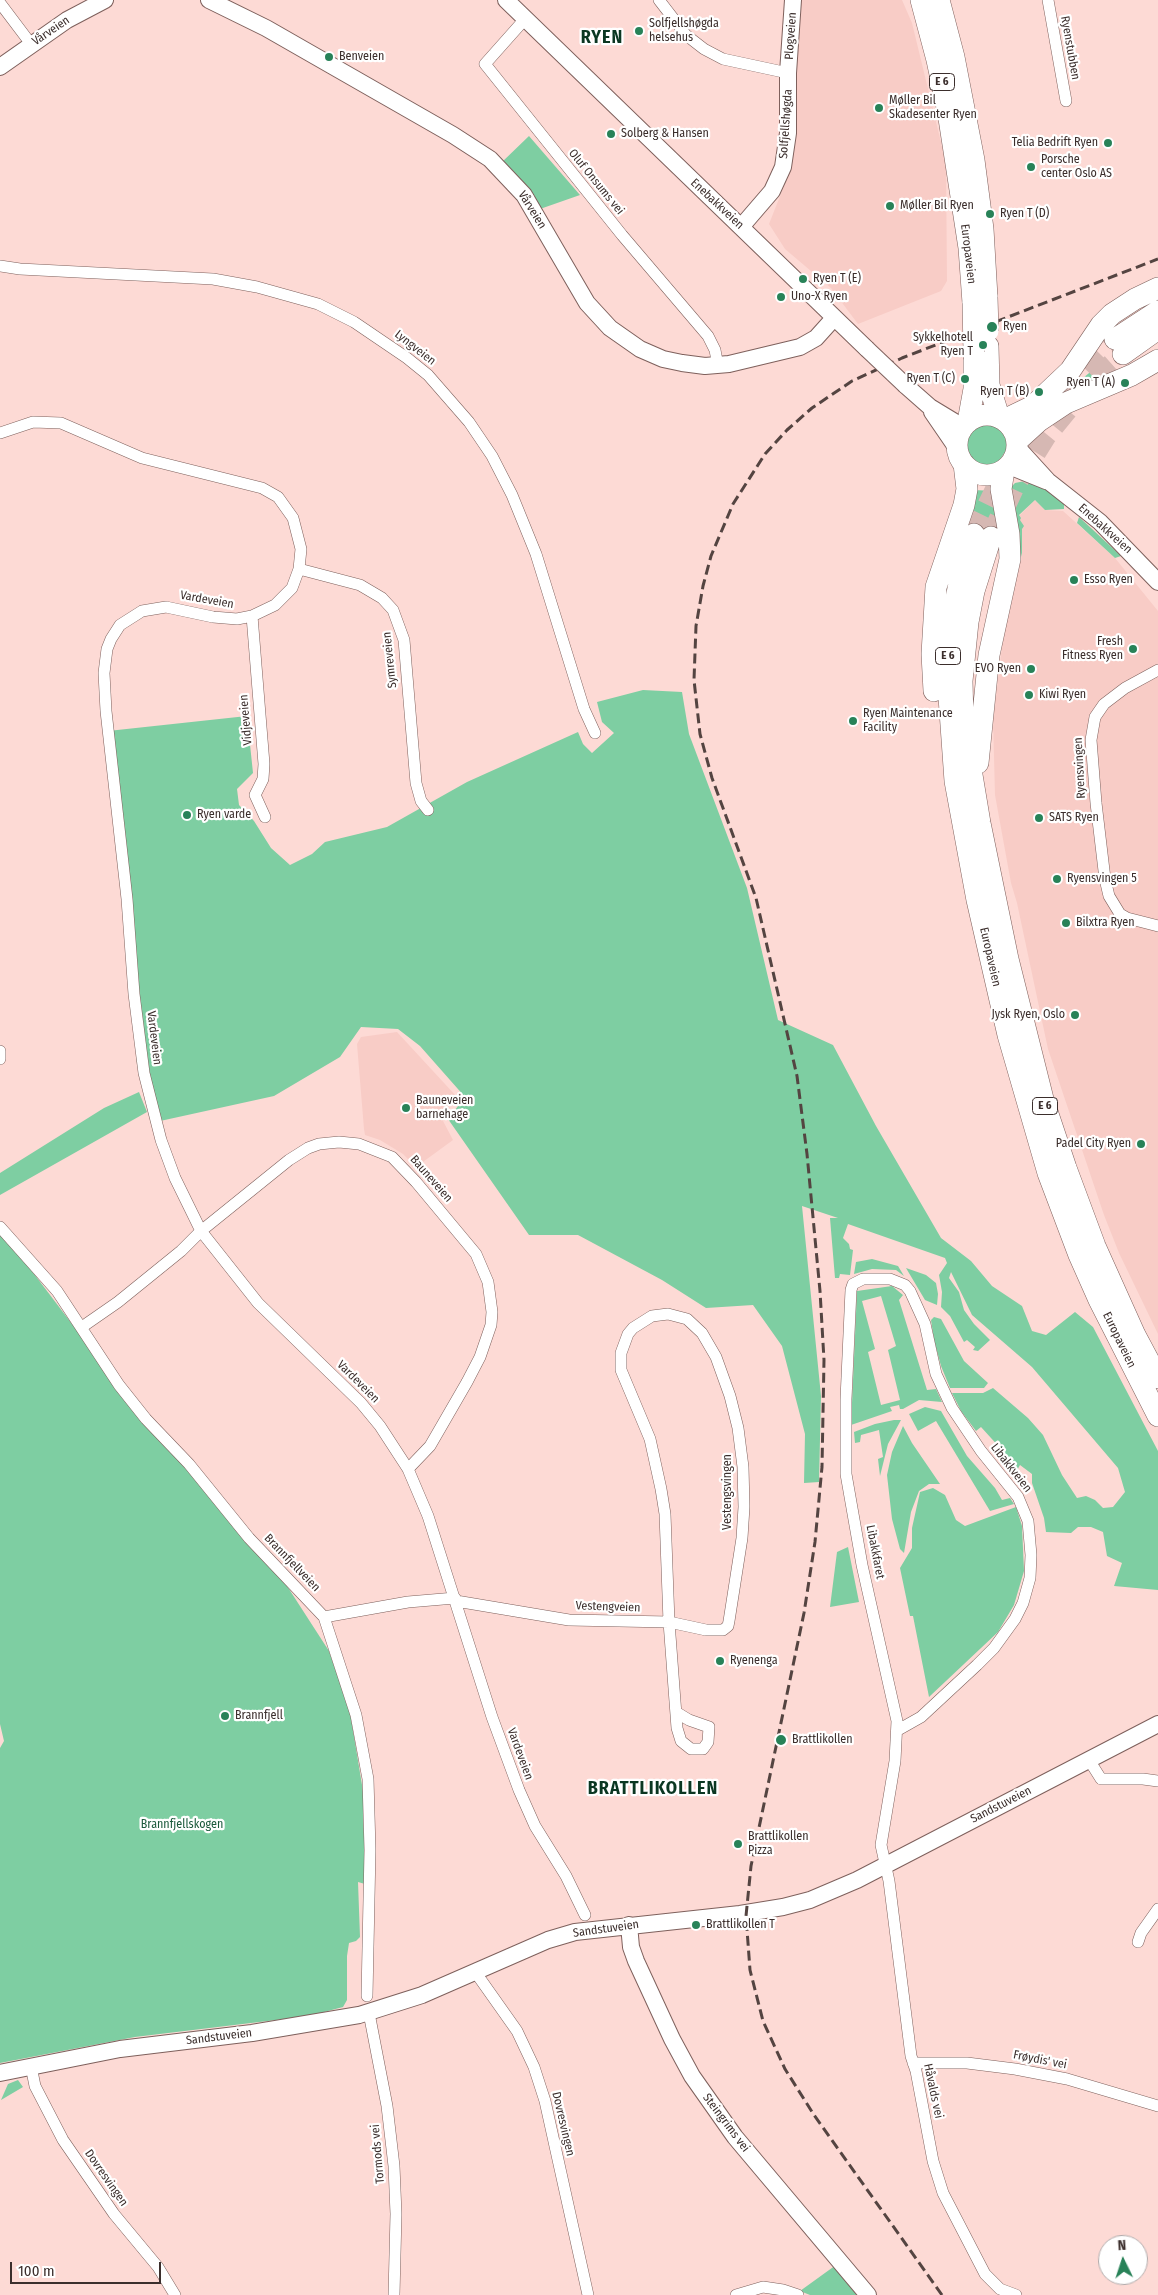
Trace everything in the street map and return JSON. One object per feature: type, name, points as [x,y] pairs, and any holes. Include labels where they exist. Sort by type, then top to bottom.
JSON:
[{"type":"highway","name":"Europaveien","points":[[921,0],[948,112],[969,248],[980,300]]},
{"type":"highway","name":"Europaveien","points":[[939,0],[954,57],[974,160],[983,230],[980,300],[981,349],[990,392],[1001,418]]},
{"type":"highway","points":[[965,424],[979,416],[1001,418],[1033,406],[1070,371],[1100,325],[1112,314],[1135,299],[1158,288]]},
{"type":"highway","points":[[1158,311],[1119,346],[1158,329]]},
{"type":"highway","name":"Europaveien","points":[[965,424],[981,349]]},
{"type":"highway","points":[[961,457],[979,474],[996,473],[1039,421],[1059,407],[1132,375],[1158,360]]},
{"type":"highway","name":"E 6","points":[[975,791],[985,680],[1010,559],[1009,534],[1001,489],[1012,456],[1013,429],[1001,418]]},
{"type":"highway","name":"E 6","points":[[955,782],[937,709],[932,654],[936,587],[964,505],[967,489],[957,441],[965,424]]},
{"type":"highway","name":"Europaveien","points":[[1158,1378],[1136,1335],[1096,1246],[1066,1168],[1043,1099],[1008,959],[963,721],[964,658],[982,535],[957,589],[948,656],[948,706],[955,782],[977,900],[1006,1026],[1048,1173],[1099,1300],[1158,1416]]},
{"type":"street","name":"Vårveien","points":[[0,67],[81,11],[105,0]]},
{"type":"street","name":"Vårveien","points":[[209,0],[266,28],[474,148],[502,170],[524,195],[578,291],[610,328],[640,349],[663,358],[693,365],[718,366],[757,359],[800,348],[816,338],[834,318]]},
{"type":"street","name":"Enebakkveien","points":[[506,0],[834,318],[906,385],[930,407],[965,424]]},
{"type":"street","name":"Solfjellshøgda","points":[[659,0],[686,35],[704,49],[723,59],[788,72],[788,134],[783,167],[772,191],[741,226]]},
{"type":"street","name":"Plogveien","points":[[788,72],[793,0]]},
{"type":"street","name":"Ryenstubben","points":[[1048,0],[1066,101]]},
{"type":"street","points":[[0,3],[31,44]]},
{"type":"street","name":"Oluf Onsums vei","points":[[526,19],[485,64],[622,235],[708,336],[715,350],[718,366]]},
{"type":"street","name":"Lyngveien","points":[[0,266],[20,269],[213,279],[258,287],[318,304],[354,322],[408,358],[428,375],[469,422],[492,456],[512,495],[536,554],[584,709],[595,733]]},
{"type":"street","name":"Enebakkveien","points":[[930,407],[940,426],[961,457]]},
{"type":"street","name":"Vardeveien","points":[[0,432],[33,422],[60,423],[142,458],[266,490],[278,497],[293,518],[301,549],[299,568],[294,583],[285,596],[275,605],[252,616],[237,619],[222,618],[166,607],[142,611],[120,625],[111,638],[105,660],[106,711],[126,891],[134,994],[144,1073],[161,1140],[175,1178],[201,1231],[258,1303],[361,1403],[391,1441],[408,1469],[428,1516],[501,1742],[527,1809],[566,1876],[585,1915]]},
{"type":"street","name":"Enebakkveien","points":[[1012,456],[1048,481],[1105,527],[1158,582]]},
{"type":"street","name":"Symreveien","points":[[299,568],[360,585],[375,593],[393,610],[404,640],[417,789],[421,801],[428,810]]},
{"type":"street","name":"Vidjeveien","points":[[252,616],[264,764],[263,779],[256,795],[265,817]]},
{"type":"street","name":"Ryensvingen","points":[[1158,670],[1125,688],[1104,704],[1095,717],[1091,740],[1096,803],[1105,879],[1109,896],[1120,914],[1127,918],[1158,926]]},
{"type":"street","points":[[0,1051],[0,1059]]},
{"type":"street","name":"Bauneveien","points":[[82,1327],[118,1302],[181,1251],[201,1231],[289,1160],[308,1148],[319,1144],[339,1142],[359,1144],[392,1157],[416,1182],[476,1254],[488,1282],[492,1312],[491,1325],[472,1374],[430,1446],[408,1469]]},
{"type":"street","name":"Brannfjellveien","points":[[0,1227],[57,1291],[119,1385],[146,1419],[189,1464],[249,1538],[324,1616],[356,1715],[368,1779],[370,1850],[366,1996]]},
{"type":"street","name":"Libakkfaret","points":[[885,1866],[881,1845],[898,1730],[862,1565],[846,1474],[846,1432],[851,1290],[853,1284],[863,1279],[881,1278],[895,1280]]},
{"type":"street","name":"Libakkveien","points":[[895,1280],[905,1285],[918,1305],[925,1324],[936,1374],[960,1422],[1018,1497],[1028,1521],[1031,1555],[1030,1578],[1023,1603],[1015,1619],[994,1648],[921,1717],[898,1730]]},
{"type":"street","name":"Vestengsvingen","points":[[668,1314],[678,1315],[694,1325],[716,1356],[730,1396],[738,1428],[743,1467],[744,1507],[742,1538],[728,1626],[722,1630],[706,1630],[669,1622],[665,1514],[661,1488],[650,1439],[624,1378],[620,1362],[628,1334],[633,1328],[652,1316],[668,1314]]},
{"type":"street","name":"Vestengveien","points":[[324,1616],[408,1602],[456,1600],[569,1620],[669,1622]]},
{"type":"street","points":[[669,1622],[676,1712]]},
{"type":"street","name":"Sandstuveien","points":[[0,2073],[127,2048],[326,2022],[369,2013],[422,1995],[554,1938],[590,1929],[740,1914],[789,1905],[835,1890],[885,1866],[1158,1724]]},
{"type":"street","points":[[1089,1760],[1101,1779],[1158,1781]]},
{"type":"street","name":"Håvalds vei","points":[[885,1866],[890,1881],[913,2063],[933,2161],[943,2193],[985,2274],[1000,2289],[1016,2295]]},
{"type":"street","points":[[1138,1942],[1141,1933],[1158,1909]]},
{"type":"street","name":"Steingrims vei","points":[[629,1925],[631,1947],[643,1978],[672,2039],[696,2081],[735,2137],[868,2295]]},
{"type":"street","name":"Dovresvingen","points":[[476,1973],[517,2031],[534,2067],[544,2101],[588,2295]]},
{"type":"street","name":"Tormods vei","points":[[369,2013],[387,2106],[394,2166],[396,2214],[394,2295]]},
{"type":"street","name":"Frøydis' vei","points":[[913,2063],[972,2063],[1024,2070],[1067,2079],[1158,2106]]},
{"type":"street","name":"Dovresvingen","points":[[31,2066],[35,2086],[63,2140],[113,2212],[158,2267],[175,2295]]},
{"type":"street","points":[[736,2295],[763,2287],[783,2290],[798,2295]]},
{"type":"shaded area","points":[[801,0],[902,0],[912,23],[946,163],[947,281],[941,291],[858,324],[831,288],[785,249],[769,224],[788,176]]},
{"type":"shaded area","points":[[1035,500],[1045,510],[1063,511],[1115,558],[1158,611],[1158,1334],[1119,1253],[1104,1215],[1048,1049],[1017,903],[1011,883],[995,795],[993,719],[1005,623],[1009,613],[1022,553],[1022,530],[1019,516]]},
{"type":"shaded area","name":"Bauneveien barnehage","points":[[397,1032],[457,1097],[442,1119],[453,1140],[416,1167],[403,1154],[380,1140],[365,1135],[364,1129],[357,1044],[361,1037]]},
{"type":"green space","points":[[529,136],[580,195],[540,209],[501,163]]},
{"type":"green space","points":[[1100,364],[1104,375],[1071,392],[1077,383]]},
{"type":"green space","points":[[988,423],[1003,429],[1009,444],[1003,459],[988,465],[973,459],[967,444],[973,429]]},
{"type":"green space","points":[[1025,481],[1047,488],[1064,502],[1064,509],[1045,510],[1035,500],[1019,515],[1024,526],[1022,529],[1022,553],[1019,565],[1010,488],[1015,483]]},
{"type":"green space","points":[[974,490],[993,491],[999,545],[964,523]]},
{"type":"green space","points":[[1079,517],[1121,556],[1115,558],[1077,523]]},
{"type":"green space","points":[[643,690],[682,692],[689,734],[747,888],[778,1020],[833,1045],[876,1126],[941,1238],[971,1261],[992,1286],[1022,1306],[1032,1331],[1046,1335],[1075,1312],[1093,1327],[1158,1451],[1158,1590],[1114,1586],[1122,1563],[1107,1556],[1103,1532],[1091,1527],[1078,1527],[1071,1533],[1046,1532],[1044,1518],[1032,1483],[1032,1474],[1020,1465],[1013,1477],[996,1454],[1001,1449],[981,1427],[976,1431],[961,1411],[952,1393],[983,1393],[993,1388],[1028,1418],[1043,1435],[1062,1475],[1077,1498],[1086,1496],[1095,1500],[1103,1508],[1113,1507],[1125,1492],[1118,1468],[1032,1367],[972,1315],[951,1272],[949,1278],[959,1292],[964,1310],[974,1324],[990,1340],[978,1351],[973,1350],[975,1347],[967,1340],[964,1342],[950,1316],[941,1307],[942,1292],[939,1275],[947,1263],[945,1258],[848,1224],[843,1238],[849,1244],[850,1249],[853,1250],[850,1275],[840,1274],[839,1278],[835,1278],[830,1218],[838,1218],[802,1206],[821,1396],[819,1482],[804,1483],[805,1434],[782,1346],[753,1305],[706,1308],[662,1280],[578,1235],[529,1235],[448,1119],[465,1097],[420,1046],[398,1029],[361,1027],[340,1057],[274,1096],[151,1123],[137,1064],[108,731],[247,716],[253,773],[237,789],[239,805],[254,821],[271,848],[290,865],[312,854],[325,842],[387,827],[467,782],[578,732],[583,744],[592,753],[614,733],[602,722],[597,702]]},
{"type":"green space","points":[[139,1092],[147,1112],[0,1195],[0,1173],[104,1108]]},
{"type":"green space","name":"Brannfjellskogen","points":[[0,1229],[72,1324],[267,1555],[329,1651],[350,1712],[363,1791],[365,1884],[358,1882],[360,1937],[356,1941],[349,1943],[347,1956],[347,2000],[343,2007],[309,2016],[135,2037],[0,2063],[0,1748],[4,1741],[0,1724]]},
{"type":"green space","points":[[872,1259],[898,1266],[904,1276],[896,1270],[872,1269],[854,1274],[856,1262]]},
{"type":"green space","points":[[906,1268],[926,1275],[936,1283],[937,1305],[925,1300]]},
{"type":"green space","points":[[892,1286],[903,1295],[899,1300],[927,1390],[936,1389],[942,1402],[919,1400],[903,1409],[900,1409],[899,1405],[890,1407],[892,1411],[851,1425],[857,1291]],"holes":[[[881,1296],[896,1346],[888,1350],[900,1400],[881,1405],[868,1352],[875,1349],[862,1301]]]},
{"type":"green space","points":[[934,1317],[941,1319],[964,1361],[988,1383],[984,1388],[950,1388],[941,1366],[934,1340],[931,1320]]},
{"type":"green space","points":[[925,1407],[941,1411],[967,1456],[995,1488],[1002,1500],[1010,1498],[1014,1504],[990,1511],[936,1421],[918,1431],[909,1414]]},
{"type":"green space","points":[[901,1420],[888,1444],[880,1476],[878,1459],[883,1457],[879,1430],[861,1435],[860,1442],[855,1443],[854,1432],[875,1424]]},
{"type":"green space","points":[[903,1426],[912,1443],[940,1484],[929,1484],[919,1491],[911,1512],[904,1553],[900,1549],[892,1519],[887,1475],[892,1452]]},
{"type":"green space","points":[[933,1488],[945,1495],[956,1520],[965,1526],[1016,1507],[1022,1526],[1024,1571],[1014,1605],[998,1632],[929,1697],[913,1616],[910,1616],[900,1568],[912,1548],[912,1528],[920,1492]]},
{"type":"green space","points":[[848,1547],[859,1602],[830,1607],[837,1552]]},
{"type":"green space","points":[[18,2080],[23,2087],[1,2100],[8,2084]]},
{"type":"green space","points":[[836,2265],[862,2295],[810,2295],[800,2291]]},
{"type":"tunnel","points":[[1063,392],[1115,339]]},
{"type":"tunnel","points":[[991,537],[1014,487],[1046,436],[1085,388],[1123,354]]},
{"type":"tunnel","points":[[974,534],[1001,478],[1030,431]]},
{"type":"railway","points":[[942,2295],[814,2115],[785,2069],[763,2021],[750,1970],[746,1916],[751,1866],[804,1613],[815,1542],[822,1467],[824,1360],[820,1291],[807,1154],[797,1076],[756,898],[712,778],[700,734],[694,680],[696,626],[703,586],[711,556],[733,504],[765,454],[787,430],[812,408],[852,381],[902,358],[1158,259]]},
{"type":"place","name":"Solfjellshøgda helsehus","points":[[639,31]]},
{"type":"place","name":"Benveien","points":[[329,57]]},
{"type":"place","name":"Møller Bil Skadesenter Ryen","points":[[879,108]]},
{"type":"place","name":"Solberg & Hansen","points":[[611,134]]},
{"type":"place","name":"Telia Bedrift Ryen","points":[[1108,143]]},
{"type":"place","name":"Porsche center Oslo AS","points":[[1031,167]]},
{"type":"place","name":"Møller Bil Ryen","points":[[890,206]]},
{"type":"place","name":"Ryen T (D)","points":[[990,214]]},
{"type":"place","name":"Ryen T (E)","points":[[803,279]]},
{"type":"place","name":"Uno-X Ryen","points":[[781,297]]},
{"type":"place","name":"Ryen","points":[[992,327]]},
{"type":"place","name":"Sykkelhotell Ryen T","points":[[983,345]]},
{"type":"place","name":"Ryen T (C)","points":[[965,379]]},
{"type":"place","name":"Ryen T (A)","points":[[1125,383]]},
{"type":"place","name":"Ryen T (B)","points":[[1039,392]]},
{"type":"place","name":"Esso Ryen","points":[[1074,580]]},
{"type":"place","name":"Fresh Fitness Ryen","points":[[1133,649]]},
{"type":"place","name":"EVO Ryen","points":[[1031,669]]},
{"type":"place","name":"Kiwi Ryen","points":[[1029,695]]},
{"type":"place","name":"Ryen Maintenance Facility","points":[[853,721]]},
{"type":"place","name":"Ryen varde","points":[[187,815]]},
{"type":"place","name":"SATS Ryen","points":[[1039,818]]},
{"type":"place","name":"Ryensvingen 5","points":[[1057,879]]},
{"type":"place","name":"Bilxtra Ryen","points":[[1066,923]]},
{"type":"place","name":"Jysk Ryen, Oslo","points":[[1075,1015]]},
{"type":"place","name":"Bauneveien barnehage","points":[[406,1108]]},
{"type":"place","name":"Padel City Ryen","points":[[1141,1144]]},
{"type":"place","name":"Ryenenga","points":[[720,1661]]},
{"type":"place","name":"Brannfjell","points":[[225,1716]]},
{"type":"place","name":"Brattlikollen","points":[[781,1740]]},
{"type":"place","name":"Brattlikollen Pizza","points":[[738,1844]]},
{"type":"place","name":"Brattlikollen T","points":[[696,1925]]},
{"type":"district","name":"RYEN","points":[[602,38]]},
{"type":"district","name":"BRATTLIKOLLEN","points":[[653,1789]]}]
